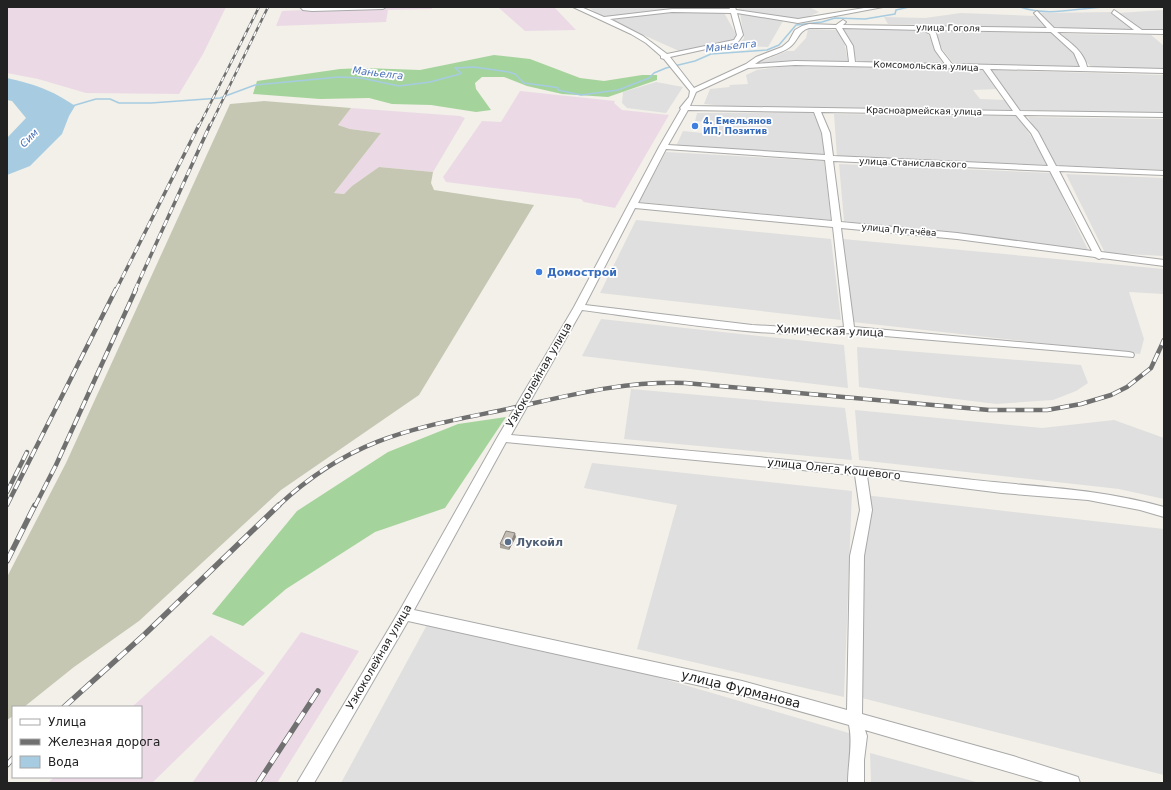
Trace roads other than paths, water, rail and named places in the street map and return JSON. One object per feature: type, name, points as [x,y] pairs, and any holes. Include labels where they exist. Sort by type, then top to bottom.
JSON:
[{"type":"street","points":[[304,8],[382,7]]},
{"type":"street","points":[[576,7],[641,38],[674,67],[693,91]]},
{"type":"street","points":[[833,7],[833,10],[842,14]]},
{"type":"street","points":[[601,19],[668,11],[732,9],[789,20],[806,20],[880,7]]},
{"type":"street","points":[[663,57],[736,42],[740,35],[732,9]]},
{"type":"street","points":[[1114,12],[1140,31]]},
{"type":"street","points":[[1037,13],[1052,30],[1076,52],[1084,64],[1084,69]]},
{"type":"street","points":[[841,24],[850,46],[852,64]]},
{"type":"street","name":"улица Гоголя","points":[[747,66],[752,62],[790,44],[795,33],[802,28],[841,24],[1164,32]]},
{"type":"street","points":[[923,27],[933,33],[938,50],[950,66]]},
{"type":"street","points":[[1150,32],[1162,40]]},
{"type":"street","name":"Комсомольская улица","points":[[693,91],[747,66],[852,64],[1164,71]]},
{"type":"street","points":[[984,67],[1017,112],[1034,132],[1062,182],[1099,256]]},
{"type":"street","name":"Узкоколейная улица","points":[[305,783],[405,614],[502,438],[579,307],[663,147],[684,108],[692,97],[693,91]]},
{"type":"street","name":"Красноармейская улица","points":[[684,108],[1164,115]]},
{"type":"street","points":[[817,110],[826,133],[828,159],[838,225],[849,330]]},
{"type":"street","name":"улица Станиславского","points":[[663,147],[828,159],[1164,173]]},
{"type":"street","name":"улица Пугачёва","points":[[632,205],[957,236],[1099,256],[1164,263]]},
{"type":"street","name":"Химическая улица","points":[[579,307],[752,328],[821,332],[849,330],[1129,355]]},
{"type":"street","name":"улица Олега Кошевого","points":[[502,438],[860,471],[1002,488],[1088,495],[1140,505],[1164,512]]},
{"type":"street","points":[[856,783],[856,760],[859,736],[855,720],[857,556],[866,510],[860,471]]},
{"type":"street","name":"улица Фурманова","points":[[405,614],[702,678],[798,703],[1013,764],[1072,783]]},
{"type":"water","name":"Сим","points":[[7,78],[42,88],[75,106],[69,116],[62,134],[30,166],[7,175],[7,138],[26,118],[12,101],[7,100]]},
{"type":"waterway","name":"Маньелга","points":[[72,106],[96,99],[110,99],[119,103],[151,103],[220,98],[255,85],[339,77],[361,78],[399,86],[430,82],[460,74],[461,73],[455,68],[474,67],[509,72],[515,74],[524,83],[554,87],[558,88],[558,90],[581,95],[618,90],[649,78],[654,73],[666,68],[695,61],[711,54],[767,50],[779,45],[796,25],[822,22],[835,18],[865,19],[895,14],[896,10],[909,7]]},
{"type":"waterway","name":"Маньелга","points":[[1020,7],[1031,10],[1052,12],[1105,7],[1164,7]]},
{"type":"railway","points":[[199,126],[259,7]]},
{"type":"railway","points":[[210,126],[268,7]]},
{"type":"railway","points":[[116,290],[199,125]]},
{"type":"railway","points":[[135,290],[210,125]]},
{"type":"railway","points":[[7,505],[116,289]]},
{"type":"railway","points":[[35,506],[56,465],[136,289]]},
{"type":"railway","points":[[278,506],[306,482],[334,463],[389,437],[449,421],[600,389],[642,384],[685,383],[989,410],[1047,410],[1081,404],[1111,395],[1127,387],[1151,368],[1164,340]]},
{"type":"railway","points":[[7,492],[27,452]]},
{"type":"railway","points":[[7,561],[35,505]]},
{"type":"railway","points":[[65,706],[145,634],[279,505]]},
{"type":"railway","points":[[258,783],[318,691]]},
{"type":"railway","points":[[7,765],[12,759]]},
{"type":"place","name":"4. Емельянов ИП, Позитив","points":[[695,126]]},
{"type":"place","name":"Домострой","points":[[539,272]]},
{"type":"place","name":"Лукойл","points":[[508,542]]}]
